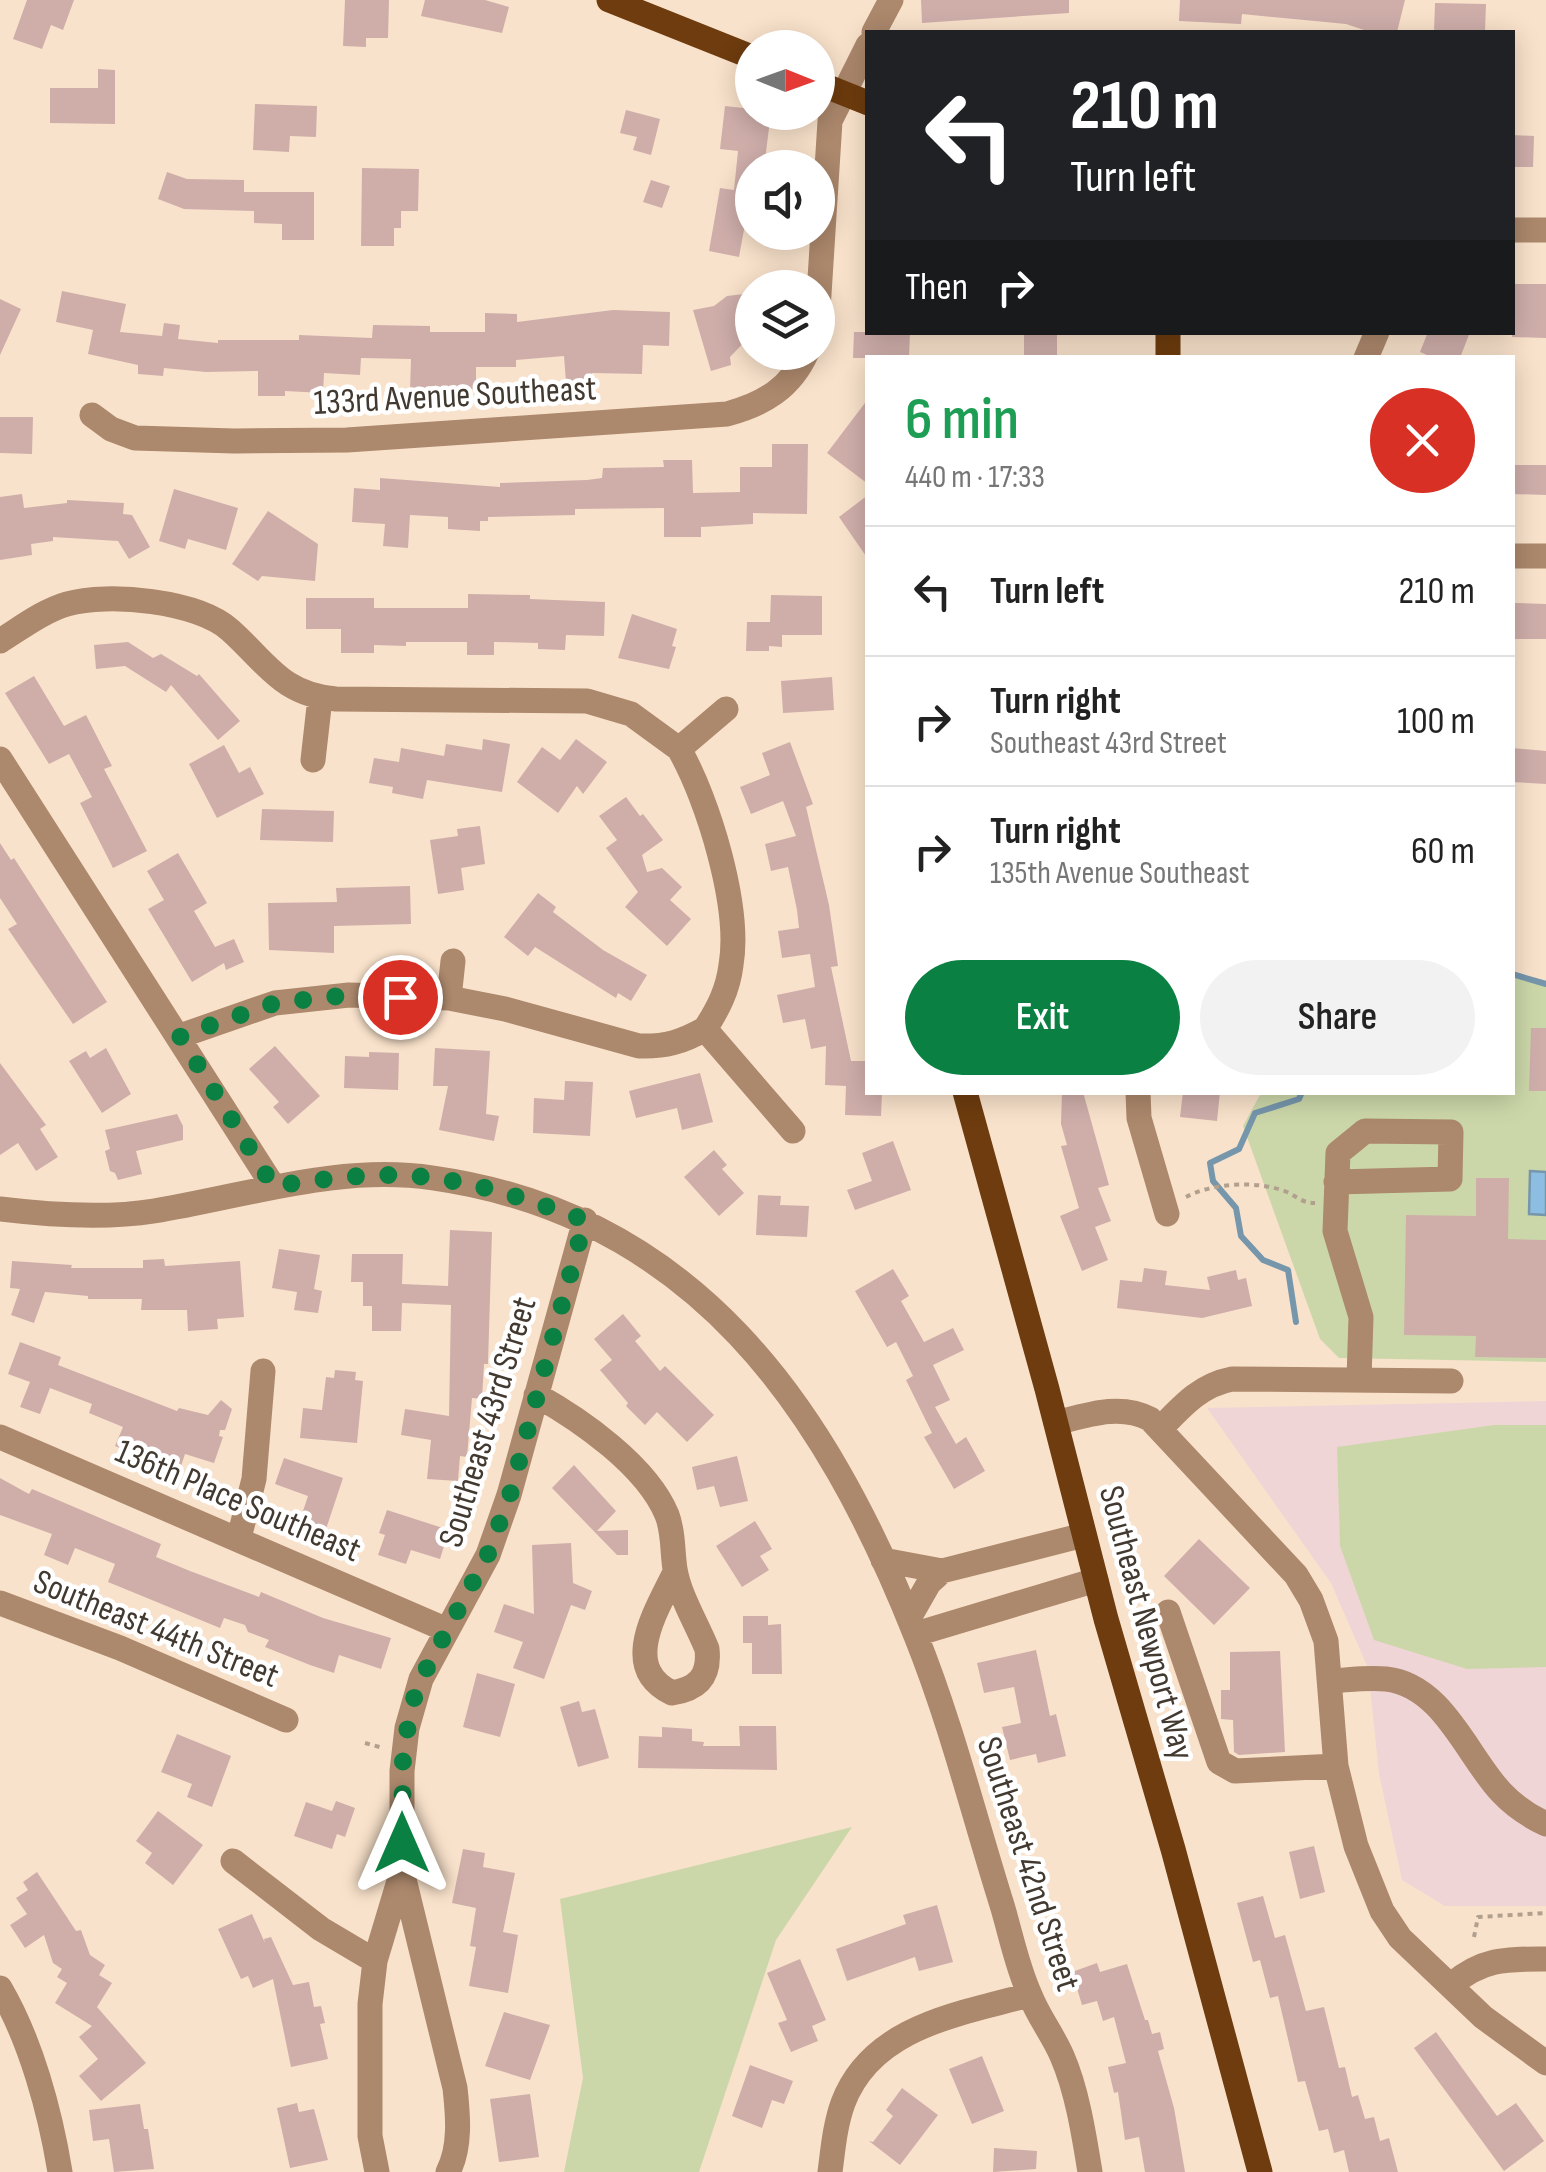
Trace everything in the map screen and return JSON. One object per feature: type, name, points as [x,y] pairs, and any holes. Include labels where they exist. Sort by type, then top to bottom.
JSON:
[{"type":"main road","points":[[609,0],[735,50]]},
{"type":"main road","points":[[835,89],[865,101]]},
{"type":"main road","name":"Southeast Newport Way","points":[[966,1095],[1260,2172]]},
{"type":"street","points":[[875,30],[892,0]]},
{"type":"street","points":[[835,81],[865,48]]},
{"type":"street","points":[[821,270],[829,130]]},
{"type":"street","points":[[1515,230],[1546,230]]},
{"type":"street","name":"133rd Avenue Southeast","points":[[92,415],[111,429],[135,438],[347,440],[728,414],[772,396],[791,381],[797,370]]},
{"type":"street","points":[[1515,556],[1546,556]]},
{"type":"street","points":[[0,641],[68,604],[93,600],[185,606],[218,620],[286,686],[320,698],[587,701],[631,714],[679,749],[694,774],[722,860],[732,937],[728,984],[720,1005],[705,1029],[684,1041],[661,1047],[639,1046],[505,1009],[449,998],[349,995],[275,1003],[180,1036]]},
{"type":"street","points":[[313,760],[320,698]]},
{"type":"street","points":[[679,749],[726,708]]},
{"type":"street","points":[[0,759],[273,1186]]},
{"type":"street","points":[[449,998],[453,961]]},
{"type":"street","points":[[705,1029],[793,1131]]},
{"type":"street","points":[[1138,1095],[1139,1118],[1167,1214]]},
{"type":"street","name":"Southeast 42nd Street","points":[[0,1209],[50,1214],[148,1212],[273,1186],[340,1177],[426,1176],[518,1196],[585,1220],[647,1254],[692,1290],[742,1337],[810,1425],[883,1560],[912,1626],[1030,1995],[1064,2060],[1090,2172]]},
{"type":"street","points":[[1335,1192],[1335,1231],[1360,1317],[1359,1379]]},
{"type":"street","name":"Southeast 43rd Street","points":[[448,2172],[458,2115],[454,2088],[402,1871],[402,1771],[407,1728],[421,1679],[488,1554],[510,1495],[585,1220]]},
{"type":"street","points":[[239,1538],[254,1480],[263,1371]]},
{"type":"street","points":[[1162,1428],[1186,1402],[1216,1382],[1249,1378],[1450,1380]]},
{"type":"street","points":[[536,1395],[586,1426],[659,1497],[669,1520],[675,1572]]},
{"type":"street","points":[[1056,1424],[1108,1410],[1140,1413],[1162,1428],[1296,1575],[1320,1621],[1330,1681],[1336,1766],[1356,1846],[1382,1911],[1400,1938],[1483,2017],[1546,2063]]},
{"type":"street","name":"136th Place Southeast","points":[[0,1437],[447,1630]]},
{"type":"street","points":[[883,1560],[942,1571],[1084,1535]]},
{"type":"street","points":[[912,1626],[929,1583],[942,1571]]},
{"type":"street","points":[[912,1626],[1096,1580]]},
{"type":"street","name":"Southeast 44th Street","points":[[0,1603],[120,1648],[286,1720]]},
{"type":"street","points":[[1168,1612],[1218,1762],[1235,1770],[1336,1766]]},
{"type":"street","points":[[1330,1681],[1388,1679],[1417,1690],[1447,1718],[1500,1791],[1528,1816],[1546,1824]]},
{"type":"street","points":[[234,1860],[321,1928],[376,1961]]},
{"type":"street","name":"Southeast 43rd Street","points":[[376,2172],[370,2136],[370,2004],[376,1961],[402,1871]]},
{"type":"street","points":[[1451,1985],[1473,1967],[1505,1959],[1546,1959]]},
{"type":"street","points":[[0,1988],[43,2098],[60,2172]]},
{"type":"street","points":[[830,2172],[844,2101],[859,2074],[880,2052],[903,2034],[932,2021],[1030,1995]]},
{"type":"path","points":[[1188,1195],[1239,1185],[1285,1191],[1304,1203],[1335,1192]]},
{"type":"path","points":[[365,1743],[384,1748]]},
{"type":"path","points":[[1474,1937],[1478,1918],[1546,1913]]},
{"type":"shaded area","points":[[1546,1401],[1546,1906],[1445,1906],[1402,1880],[1379,1774],[1368,1668],[1331,1583],[1207,1408]]},
{"type":"green space","points":[[1515,978],[1546,981],[1546,1362],[1339,1358],[1320,1339],[1243,1126],[1260,1095],[1515,1095]]},
{"type":"green space","points":[[1494,1425],[1546,1425],[1546,1667],[1467,1669],[1374,1640],[1340,1546],[1337,1447]]},
{"type":"green space","points":[[852,1827],[776,1940],[699,2172],[564,2172],[583,2078],[560,1899]]},
{"type":"water","points":[[1530,1171],[1546,1172],[1546,1215],[1529,1214]]},
{"type":"building","points":[[27,0],[74,0],[63,30],[51,25],[42,49],[13,39]]},
{"type":"building","points":[[345,0],[389,0],[388,38],[366,38],[366,47],[343,46]]},
{"type":"building","points":[[425,0],[485,0],[509,7],[502,33],[421,16]]},
{"type":"building","points":[[921,0],[1069,0],[1069,13],[922,23]]},
{"type":"building","points":[[1180,0],[1405,0],[1398,30],[1364,30],[1346,24],[1242,14],[1241,24],[1179,21]]},
{"type":"building","points":[[1435,3],[1486,4],[1485,30],[1434,30]]},
{"type":"building","points":[[98,69],[115,70],[115,124],[50,123],[50,88],[98,88]]},
{"type":"building","points":[[255,104],[317,106],[316,137],[290,136],[289,152],[253,150]]},
{"type":"building","points":[[725,106],[735,107],[735,130],[769,130],[766,150],[720,149]]},
{"type":"building","points":[[626,110],[660,119],[651,155],[633,150],[637,137],[620,133]]},
{"type":"building","points":[[1515,135],[1534,136],[1533,167],[1515,167]]},
{"type":"building","points":[[362,168],[419,169],[418,211],[401,211],[401,228],[394,228],[394,246],[361,246]]},
{"type":"building","points":[[167,172],[187,179],[244,180],[244,192],[314,192],[314,240],[282,240],[282,224],[254,223],[254,211],[184,209],[158,199]]},
{"type":"building","points":[[651,180],[670,186],[662,208],[643,202]]},
{"type":"building","points":[[735,180],[735,250],[740,250],[739,257],[709,251],[720,188],[734,190]]},
{"type":"building","points":[[1515,284],[1546,284],[1546,338],[1512,337]]},
{"type":"building","points":[[62,291],[126,304],[120,332],[162,336],[164,323],[180,325],[178,339],[218,343],[299,340],[299,335],[372,338],[373,325],[430,326],[430,332],[485,332],[485,313],[517,314],[517,322],[613,310],[670,312],[669,346],[643,345],[642,374],[592,373],[593,379],[566,382],[564,356],[516,360],[516,367],[476,367],[476,389],[441,391],[410,390],[411,359],[361,358],[360,375],[324,373],[323,393],[285,391],[285,396],[258,396],[258,371],[164,368],[163,376],[138,374],[138,365],[88,354],[93,330],[56,322]]},
{"type":"building","points":[[735,295],[735,352],[730,357],[731,365],[711,371],[693,310],[714,306]]},
{"type":"building","points":[[0,299],[21,309],[0,355]]},
{"type":"building","points":[[854,332],[910,335],[909,355],[853,358]]},
{"type":"building","points":[[1024,335],[1057,335],[1057,355],[1024,355]]},
{"type":"building","points":[[1427,335],[1469,335],[1461,355],[1420,352]]},
{"type":"building","points":[[865,403],[865,482],[827,453]]},
{"type":"building","points":[[0,417],[33,417],[32,454],[0,453]]},
{"type":"building","points":[[772,444],[808,444],[807,514],[753,513],[753,524],[701,527],[701,537],[664,537],[664,508],[575,509],[575,515],[488,517],[488,521],[480,521],[480,531],[448,529],[448,517],[410,515],[408,548],[383,546],[385,524],[352,522],[354,488],[380,490],[380,478],[500,487],[500,483],[602,478],[603,468],[664,467],[663,460],[692,460],[693,493],[740,492],[740,467],[772,467]]},
{"type":"building","points":[[1515,465],[1546,465],[1546,495],[1515,494]]},
{"type":"building","points":[[174,489],[238,508],[226,550],[188,539],[185,549],[159,541]]},
{"type":"building","points":[[22,494],[24,508],[67,500],[124,503],[123,514],[132,515],[150,547],[129,559],[118,541],[53,537],[53,541],[31,544],[32,555],[0,560],[0,497]]},
{"type":"building","points":[[865,497],[865,555],[839,517]]},
{"type":"building","points":[[268,511],[318,544],[315,581],[262,576],[258,581],[232,564]]},
{"type":"building","points":[[468,594],[605,602],[604,636],[566,635],[565,650],[538,649],[538,643],[494,642],[494,655],[467,655],[467,642],[406,642],[406,646],[374,645],[374,653],[341,653],[341,629],[306,629],[306,598],[374,598],[374,608],[468,608]]},
{"type":"building","points":[[771,595],[822,596],[822,635],[782,635],[782,647],[746,651],[747,622],[770,622]]},
{"type":"building","points":[[1515,603],[1546,604],[1546,639],[1515,639]]},
{"type":"building","points":[[632,614],[677,629],[669,669],[618,658]]},
{"type":"building","points":[[128,642],[153,658],[161,654],[199,674],[240,721],[218,740],[171,685],[166,692],[125,666],[96,669],[94,645]]},
{"type":"building","points":[[34,676],[64,726],[86,715],[112,766],[104,769],[147,851],[113,868],[80,803],[92,797],[69,754],[49,764],[5,693]]},
{"type":"building","points":[[832,677],[834,710],[783,713],[781,681]]},
{"type":"building","points":[[483,739],[510,744],[502,792],[427,780],[423,799],[392,793],[393,787],[369,783],[374,758],[399,762],[401,748],[444,756],[446,744],[482,750]]},
{"type":"building","points":[[576,739],[607,762],[583,794],[577,786],[558,813],[517,782],[542,747],[560,760]]},
{"type":"building","points":[[790,742],[813,804],[806,807],[829,905],[838,966],[831,967],[851,1061],[865,1061],[865,1095],[882,1095],[881,1116],[845,1115],[846,1086],[825,1085],[826,1046],[811,1049],[805,1019],[783,1023],[777,995],[815,987],[810,954],[782,958],[778,931],[799,928],[797,910],[788,867],[771,871],[765,844],[796,836],[783,801],[751,814],[740,787],[770,775],[762,753]]},
{"type":"building","points":[[224,745],[239,773],[250,767],[264,794],[217,818],[189,764]]},
{"type":"building","points":[[1515,748],[1546,751],[1546,784],[1515,782]]},
{"type":"building","points":[[626,797],[663,840],[642,855],[647,872],[662,868],[682,887],[670,900],[691,919],[667,946],[625,907],[638,892],[606,848],[617,840],[599,816]]},
{"type":"building","points":[[262,809],[334,811],[333,842],[260,840]]},
{"type":"building","points":[[480,826],[485,864],[461,868],[464,890],[438,894],[430,840],[458,836],[457,829]]},
{"type":"building","points":[[0,843],[11,860],[14,858],[107,1002],[73,1024],[8,929],[17,924],[0,898]]},
{"type":"building","points":[[178,853],[207,903],[194,911],[215,947],[234,939],[244,962],[226,970],[224,963],[192,982],[148,909],[164,900],[147,871]]},
{"type":"building","points":[[410,886],[411,924],[334,926],[334,953],[269,950],[268,903],[337,902],[336,888]]},
{"type":"building","points":[[538,893],[556,907],[553,912],[603,950],[647,975],[631,1001],[618,993],[616,998],[535,947],[528,956],[504,937]]},
{"type":"building","points":[[1531,1028],[1546,1028],[1546,1091],[1529,1091]]},
{"type":"building","points":[[275,1046],[320,1096],[288,1124],[273,1107],[279,1102],[249,1069]]},
{"type":"building","points":[[106,1048],[131,1094],[102,1113],[69,1061],[86,1051],[90,1058]]},
{"type":"building","points":[[435,1048],[490,1051],[486,1114],[499,1116],[494,1141],[439,1130],[448,1086],[433,1086]]},
{"type":"building","points":[[369,1052],[399,1053],[398,1090],[344,1088],[345,1056],[369,1057]]},
{"type":"building","points":[[0,1063],[46,1125],[40,1129],[58,1157],[36,1171],[18,1143],[0,1155]]},
{"type":"building","points":[[700,1073],[713,1122],[682,1130],[677,1108],[636,1118],[629,1091]]},
{"type":"building","points":[[565,1081],[593,1082],[590,1136],[533,1133],[534,1098],[564,1100]]},
{"type":"building","points":[[1062,1095],[1084,1095],[1109,1185],[1098,1188],[1111,1221],[1095,1227],[1108,1260],[1082,1271],[1060,1216],[1079,1208],[1061,1146],[1067,1145],[1061,1124]]},
{"type":"building","points":[[1183,1095],[1220,1095],[1217,1121],[1180,1117]]},
{"type":"building","points":[[177,1114],[183,1126],[183,1140],[136,1151],[142,1174],[118,1180],[110,1171],[105,1130]]},
{"type":"building","points":[[893,1141],[911,1190],[855,1210],[847,1190],[872,1181],[862,1153]]},
{"type":"building","points":[[714,1150],[727,1165],[722,1169],[744,1193],[719,1216],[684,1177]]},
{"type":"building","points":[[1476,1178],[1509,1178],[1508,1239],[1546,1240],[1546,1358],[1475,1357],[1476,1336],[1404,1335],[1406,1215],[1476,1216]]},
{"type":"building","points":[[758,1195],[781,1196],[780,1205],[809,1206],[807,1237],[756,1235]]},
{"type":"building","points":[[450,1230],[492,1232],[488,1364],[484,1364],[482,1399],[472,1398],[467,1457],[460,1456],[458,1481],[427,1479],[431,1440],[401,1435],[405,1409],[449,1416],[451,1305],[402,1303],[401,1331],[372,1331],[372,1306],[363,1306],[363,1282],[351,1282],[352,1254],[403,1254],[402,1284],[448,1286]]},
{"type":"building","points":[[279,1249],[320,1255],[314,1289],[322,1291],[318,1313],[294,1310],[297,1292],[272,1288]]},
{"type":"building","points":[[164,1259],[165,1266],[240,1261],[244,1317],[217,1319],[218,1329],[188,1331],[187,1310],[141,1310],[142,1299],[88,1299],[45,1292],[34,1323],[11,1315],[20,1289],[10,1288],[12,1261],[72,1265],[71,1268],[143,1268],[143,1260]]},
{"type":"building","points":[[1144,1268],[1167,1271],[1165,1285],[1210,1290],[1207,1277],[1236,1270],[1238,1280],[1246,1278],[1252,1306],[1202,1318],[1117,1308],[1120,1280],[1142,1282]]},
{"type":"building","points":[[893,1269],[909,1296],[901,1301],[924,1342],[953,1328],[964,1350],[933,1365],[950,1400],[935,1407],[956,1444],[966,1437],[985,1471],[954,1489],[924,1437],[932,1433],[906,1380],[913,1376],[896,1342],[887,1347],[855,1291]]},
{"type":"building","points":[[623,1314],[641,1336],[635,1341],[660,1371],[665,1366],[714,1415],[687,1442],[657,1412],[645,1425],[600,1370],[612,1360],[594,1339]]},
{"type":"building","points":[[20,1342],[61,1357],[58,1365],[177,1411],[179,1408],[208,1415],[221,1400],[232,1409],[225,1430],[220,1430],[219,1436],[223,1437],[214,1463],[185,1454],[179,1472],[115,1446],[123,1427],[89,1413],[92,1404],[50,1388],[40,1414],[20,1407],[30,1382],[8,1374]]},
{"type":"building","points":[[335,1370],[356,1372],[355,1380],[363,1381],[357,1443],[300,1438],[303,1408],[322,1410],[326,1377],[334,1378]]},
{"type":"building","points":[[737,1456],[748,1501],[720,1507],[714,1486],[697,1490],[692,1467]]},
{"type":"building","points":[[284,1458],[343,1478],[326,1529],[300,1520],[308,1496],[275,1484]]},
{"type":"building","points":[[574,1465],[616,1511],[597,1531],[628,1530],[628,1555],[617,1555],[552,1488]]},
{"type":"building","points":[[0,1478],[29,1494],[32,1489],[161,1544],[156,1557],[190,1571],[391,1638],[381,1669],[339,1655],[334,1673],[310,1665],[265,1647],[269,1640],[248,1632],[245,1625],[224,1618],[220,1628],[108,1582],[115,1564],[75,1548],[68,1565],[44,1555],[52,1534],[0,1515]]},
{"type":"building","points":[[387,1510],[449,1530],[440,1559],[411,1550],[406,1564],[378,1555],[385,1535],[379,1533]]},
{"type":"building","points":[[755,1521],[772,1549],[760,1556],[769,1570],[742,1587],[716,1546]]},
{"type":"building","points":[[1199,1539],[1250,1588],[1214,1625],[1164,1576]]},
{"type":"building","points":[[571,1543],[573,1583],[592,1591],[585,1610],[571,1605],[544,1679],[513,1668],[523,1642],[494,1632],[504,1604],[534,1614],[532,1545]]},
{"type":"building","points":[[743,1616],[768,1616],[768,1625],[781,1624],[782,1674],[752,1674],[752,1643],[743,1643]]},
{"type":"building","points":[[1036,1650],[1050,1716],[1056,1714],[1066,1756],[1038,1763],[1036,1754],[1010,1760],[1002,1727],[1021,1723],[1014,1687],[984,1693],[977,1663]]},
{"type":"building","points":[[1280,1651],[1285,1752],[1239,1755],[1234,1752],[1233,1720],[1221,1719],[1221,1690],[1230,1690],[1230,1652]]},
{"type":"building","points":[[477,1673],[515,1684],[500,1737],[463,1727]]},
{"type":"building","points":[[579,1701],[582,1712],[595,1709],[609,1758],[578,1767],[560,1707]]},
{"type":"building","points":[[739,1726],[776,1726],[777,1770],[638,1768],[639,1736],[662,1737],[662,1727],[692,1729],[692,1741],[704,1742],[703,1746],[740,1746]]},
{"type":"building","points":[[177,1734],[231,1756],[212,1807],[187,1797],[192,1784],[161,1772]]},
{"type":"building","points":[[336,1801],[355,1808],[345,1837],[337,1834],[332,1849],[294,1836],[306,1802],[332,1811]]},
{"type":"building","points":[[158,1811],[203,1845],[173,1885],[145,1863],[152,1853],[136,1841]]},
{"type":"building","points":[[1314,1846],[1325,1892],[1300,1899],[1289,1852]]},
{"type":"building","points":[[463,1849],[485,1853],[483,1867],[515,1873],[503,1932],[518,1935],[508,1993],[469,1986],[476,1947],[470,1946],[476,1908],[452,1903]]},
{"type":"building","points":[[37,1872],[76,1931],[81,1930],[90,1955],[105,1965],[99,1975],[112,1983],[97,2007],[146,2063],[101,2101],[79,2076],[98,2059],[79,2037],[92,2026],[55,2003],[67,1983],[57,1977],[62,1969],[53,1963],[44,1935],[25,1948],[10,1925],[27,1914],[16,1898],[28,1890],[23,1882]]},
{"type":"building","points":[[1263,1896],[1275,1938],[1285,1935],[1306,2011],[1324,2007],[1339,2068],[1345,2067],[1352,2097],[1358,2095],[1365,2119],[1374,2117],[1380,2141],[1389,2138],[1398,2172],[1349,2172],[1344,2150],[1334,2153],[1328,2129],[1319,2131],[1305,2081],[1298,2082],[1278,1996],[1270,1998],[1260,1960],[1253,1962],[1237,1903]]},
{"type":"building","points":[[937,1905],[953,1962],[919,1971],[915,1957],[847,1981],[836,1949],[906,1924],[903,1915]]},
{"type":"building","points":[[252,1914],[265,1943],[264,1939],[271,1937],[293,1985],[309,1982],[314,2007],[321,2006],[325,2023],[320,2024],[328,2059],[291,2067],[273,1979],[253,1988],[248,1976],[241,1979],[218,1929]]},
{"type":"building","points":[[800,1959],[826,2020],[812,2026],[818,2041],[791,2052],[778,2023],[787,2020],[767,1973]]},
{"type":"building","points":[[1097,1963],[1100,1972],[1127,1964],[1145,2020],[1152,2034],[1160,2032],[1164,2049],[1158,2051],[1174,2108],[1185,2172],[1145,2172],[1139,2137],[1125,2140],[1118,2092],[1114,2093],[1108,2067],[1126,2063],[1114,2017],[1103,2021],[1097,2001],[1082,2005],[1072,1972]]},
{"type":"building","points":[[504,2012],[550,2025],[530,2080],[485,2066]]},
{"type":"building","points":[[1436,2032],[1497,2116],[1516,2103],[1544,2141],[1504,2171],[1414,2048]]},
{"type":"building","points":[[982,2056],[1004,2111],[972,2124],[949,2069]]},
{"type":"building","points":[[750,2065],[793,2081],[784,2104],[772,2100],[762,2128],[732,2116]]},
{"type":"building","points":[[902,2088],[938,2115],[900,2165],[869,2141],[873,2142],[893,2116],[886,2110]]},
{"type":"building","points":[[530,2094],[539,2157],[499,2162],[490,2099]]},
{"type":"building","points":[[297,2103],[299,2112],[314,2109],[328,2160],[290,2168],[277,2108]]},
{"type":"building","points":[[140,2104],[154,2169],[114,2172],[109,2139],[93,2141],[89,2110]]},
{"type":"building","points":[[994,2148],[1037,2151],[1036,2169],[993,2172]]},
{"type":"waterway","points":[[1515,975],[1546,984]]},
{"type":"waterway","points":[[1296,1322],[1288,1270],[1263,1260],[1241,1236],[1236,1208],[1213,1181],[1210,1163],[1239,1149],[1255,1113],[1299,1099],[1301,1095]]},
{"type":"route","points":[[400,997],[349,995],[275,1003],[180,1036],[273,1186],[340,1177],[426,1176],[518,1196],[585,1220],[510,1495],[488,1554],[421,1679],[412,1704],[403,1754],[402,1843]]}]
